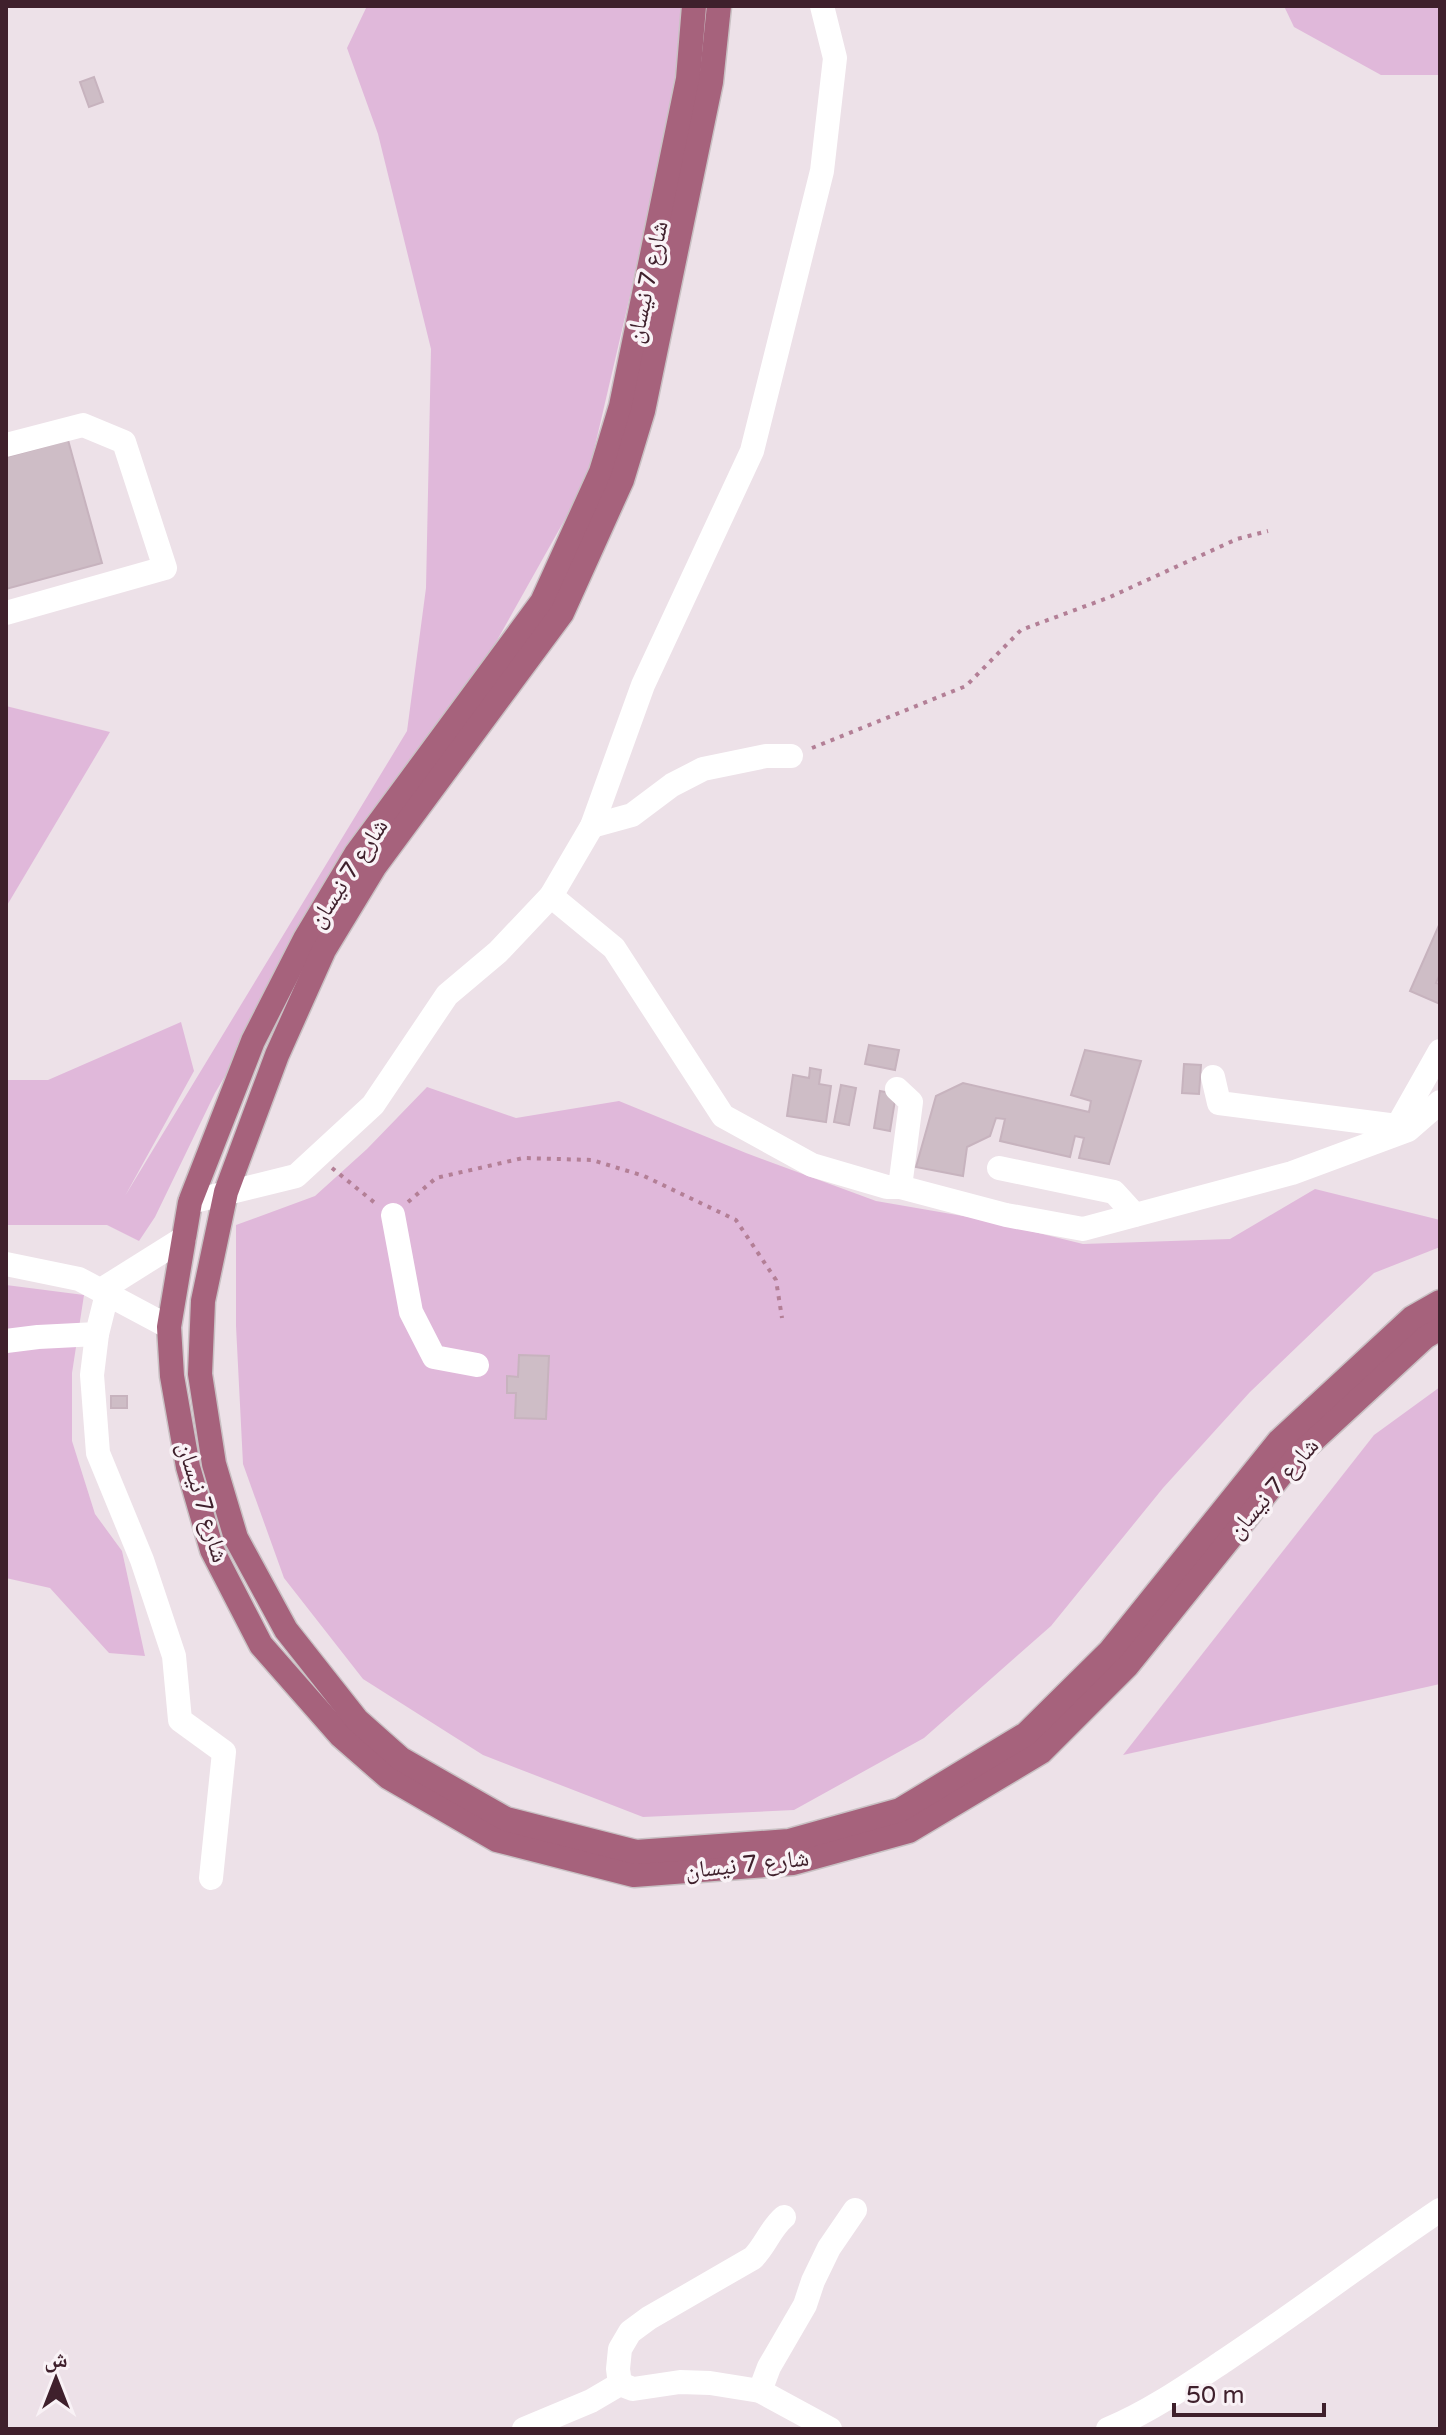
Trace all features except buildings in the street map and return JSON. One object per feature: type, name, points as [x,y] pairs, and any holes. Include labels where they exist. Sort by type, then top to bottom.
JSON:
[{"type":"main road","name":"شارع 7 نيسان","points":[[694,6],[688,79],[621,406],[601,472],[542,602],[356,854],[305,939],[253,1041],[190,1202],[169,1327],[172,1376],[188,1467],[212,1550],[261,1645],[341,1736],[388,1777],[497,1840],[634,1875],[793,1863],[909,1831],[1041,1752],[1127,1666],[1296,1456],[1425,1337],[1440,1328]]},
{"type":"main road","name":"شارع 7 نيسان","points":[[719,6],[711,82],[643,411],[622,480],[562,613],[375,866],[324,950],[277,1055],[226,1192],[203,1301],[200,1374],[214,1464],[236,1538],[286,1630],[357,1720],[401,1759],[506,1819],[636,1852],[789,1841],[900,1810],[1026,1734],[1110,1651],[1279,1441],[1412,1318],[1440,1302]]},
{"type":"street","points":[[190,1202],[296,1176],[373,1105],[447,995],[498,952],[551,896],[592,826],[643,685],[752,451],[822,171],[835,58],[822,6]]},
{"type":"street","points":[[6,445],[83,425],[124,442],[165,568],[6,613]]},
{"type":"street","points":[[592,826],[632,815],[672,785],[703,769],[766,756],[791,756]]},
{"type":"street","points":[[551,896],[614,948],[723,1116],[812,1165],[887,1187],[900,1187],[1006,1215],[1083,1229],[1292,1173],[1394,1131],[1440,1051]]},
{"type":"street","points":[[1213,1077],[1219,1103],[1394,1131],[1408,1130],[1440,1102]]},
{"type":"street","points":[[897,1089],[911,1102],[900,1187]]},
{"type":"street","points":[[999,1168],[1114,1192],[1135,1215]]},
{"type":"street","points":[[393,1215],[411,1312],[434,1357],[477,1365]]},
{"type":"street","points":[[184,1238],[104,1292],[92,1375],[98,1453],[142,1560],[174,1656],[180,1720],[224,1752],[211,1878]]},
{"type":"street","points":[[6,1264],[79,1279],[169,1327]]},
{"type":"street","points":[[6,1341],[97,1334]]},
{"type":"street","points":[[760,2391],[769,2367],[805,2305],[829,2248],[855,2210]]},
{"type":"street","points":[[1108,2429],[1191,2383],[1440,2210]]},
{"type":"street","points":[[620,2384],[620,2349],[630,2332],[753,2258],[764,2247],[773,2226],[784,2217]]},
{"type":"street","points":[[524,2429],[582,2405],[620,2384],[633,2389],[680,2382],[760,2391],[830,2429]]},
{"type":"path","points":[[791,756],[966,686],[1021,630],[1110,597],[1237,539],[1268,531]]},
{"type":"path","points":[[318,1156],[371,1201],[393,1215],[436,1178],[523,1158],[592,1160],[644,1176],[736,1220],[776,1280],[782,1318]]},
{"type":"shaded area","points":[[367,6],[690,6],[647,223],[587,480],[450,724],[330,898],[215,1093],[155,1217],[139,1241],[107,1225],[6,1225],[6,1080],[48,1080],[181,1022],[194,1071],[125,1196],[407,731],[426,588],[431,349],[378,134],[347,48]]},
{"type":"shaded area","points":[[1284,6],[1440,6],[1440,75],[1381,75],[1294,27]]},
{"type":"shaded area","points":[[6,706],[110,732],[6,907]]},
{"type":"shaded area","points":[[427,1087],[516,1118],[619,1101],[746,1153],[876,1201],[986,1220],[1083,1244],[1230,1239],[1315,1189],[1440,1220],[1440,1247],[1374,1273],[1250,1392],[1163,1488],[1051,1626],[924,1738],[794,1810],[643,1817],[483,1755],[363,1679],[284,1578],[243,1464],[236,1326],[236,1225],[315,1196],[367,1149]]},
{"type":"shaded area","points":[[6,1285],[84,1295],[72,1373],[72,1441],[95,1514],[122,1551],[145,1656],[109,1653],[50,1588],[6,1578]]},
{"type":"shaded area","points":[[1440,1387],[1440,1684],[1123,1755],[1374,1435]]}]
